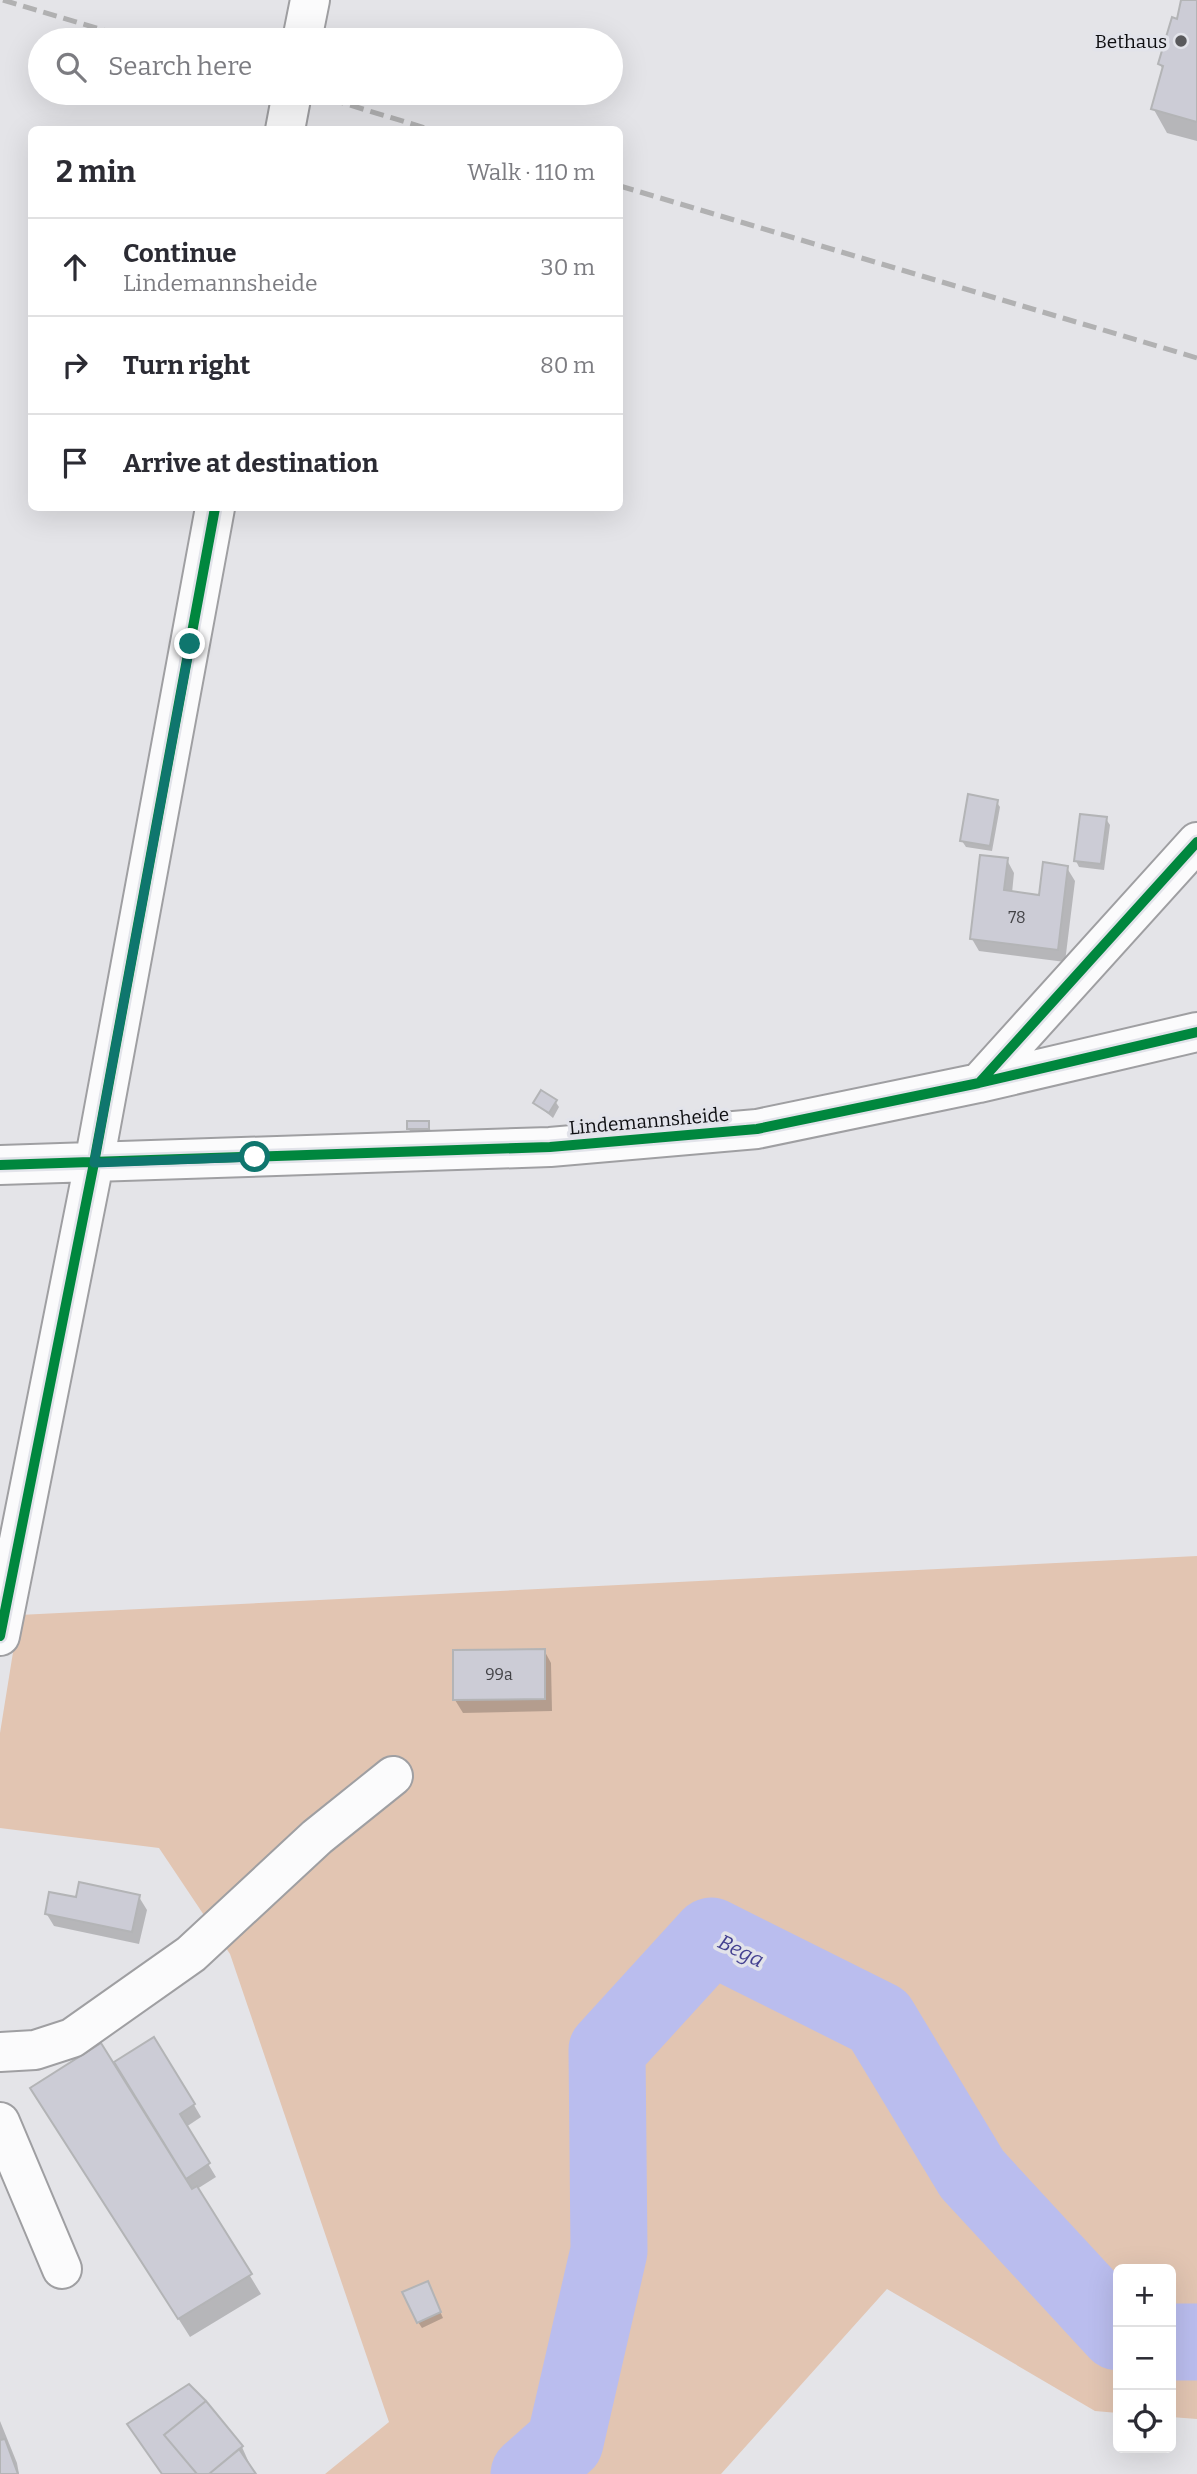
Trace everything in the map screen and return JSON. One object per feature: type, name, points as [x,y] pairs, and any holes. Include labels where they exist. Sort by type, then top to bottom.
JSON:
[{"type":"street","points":[[304,28],[310,0]]},
{"type":"street","points":[[286,126],[290,105]]},
{"type":"street","points":[[0,1636],[94,1163],[214,511]]},
{"type":"street","points":[[979,1083],[1197,842]]},
{"type":"street","name":"Lindemannsheide","points":[[0,1165],[550,1147],[757,1129],[979,1083],[1197,1032]]},
{"type":"street","points":[[0,2052],[35,2050],[72,2038],[83,2031],[191,1954],[317,1837],[393,1776]]},
{"type":"street","points":[[0,2122],[62,2269]]},
{"type":"shaded area","points":[[1197,1556],[1197,2419],[1176,2417],[1176,2264],[1113,2264],[1113,2413],[1095,2411],[887,2289],[721,2474],[325,2474],[389,2422],[230,1954],[159,1848],[0,1828],[0,1733],[19,1615]]},
{"type":"building","name":"Bethaus","points":[[1181,0],[1197,0],[1197,122],[1151,109],[1163,66],[1158,64],[1172,17],[1177,19]]},
{"type":"building","points":[[968,794],[998,800],[990,846],[960,841]]},
{"type":"building","points":[[1080,814],[1107,817],[1101,864],[1074,861]]},
{"type":"building","points":[[980,855],[1008,858],[1004,890],[1039,895],[1043,862],[1068,866],[1058,950],[970,939]]},
{"type":"building","points":[[541,1090],[557,1100],[549,1113],[533,1103]]},
{"type":"building","points":[[407,1121],[429,1121],[429,1129],[407,1129]]},
{"type":"building","points":[[545,1649],[545,1699],[453,1700],[453,1650]]},
{"type":"building","points":[[79,1882],[140,1895],[132,1932],[45,1914],[49,1892],[76,1897]]},
{"type":"building","points":[[154,2037],[195,2104],[180,2114],[210,2163],[186,2179],[114,2062]]},
{"type":"building","points":[[101,2043],[192,2189],[197,2186],[252,2274],[178,2319],[30,2088]]},
{"type":"building","points":[[428,2281],[441,2312],[417,2323],[402,2292]]},
{"type":"building","points":[[189,2384],[206,2401],[164,2435],[197,2474],[162,2474],[127,2424]]},
{"type":"building","points":[[206,2401],[243,2446],[209,2474],[197,2474],[164,2435]]},
{"type":"building","points":[[5,2439],[18,2474],[0,2474],[0,2440]]},
{"type":"building","points":[[239,2449],[256,2474],[209,2474]]},
{"type":"waterway","name":"Bega","points":[[529,2474],[565,2442],[609,2251],[607,2050],[711,1936],[879,2020],[972,2174],[1113,2327]]},
{"type":"waterway","name":"Bega","points":[[1176,2342],[1197,2342]]},
{"type":"railway","points":[[3,0],[96,28]]},
{"type":"railway","points":[[350,105],[419,126]]},
{"type":"railway","points":[[623,187],[1197,358]]},
{"type":"cycle path","points":[[0,1636],[94,1163],[214,511]]},
{"type":"cycle path","points":[[979,1083],[1197,842]]},
{"type":"cycle path","points":[[0,1165],[550,1147],[757,1129],[979,1083],[1197,1032]]},
{"type":"place","name":"Bethaus","points":[[1181,41]]},
{"type":"route","points":[[190,644],[94,1163],[255,1157]]}]
